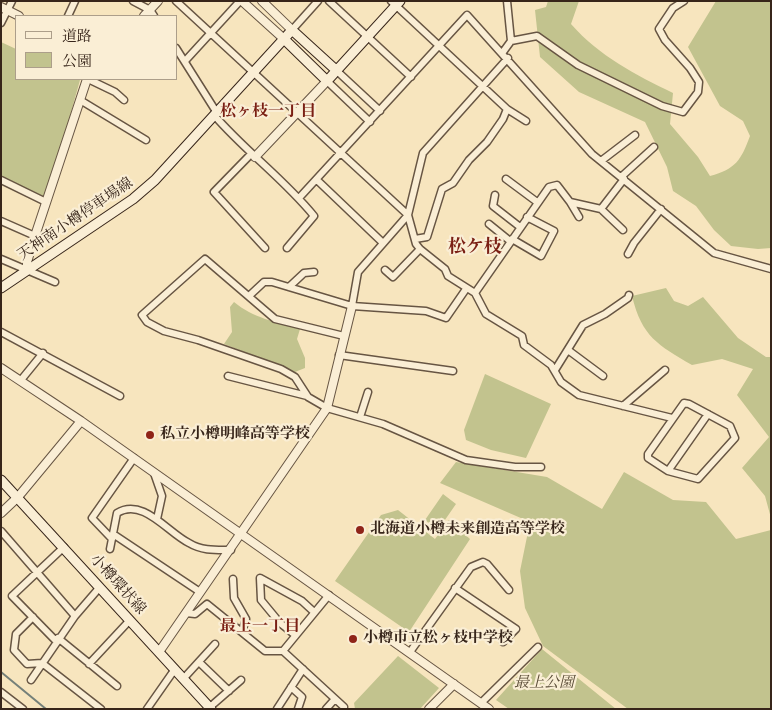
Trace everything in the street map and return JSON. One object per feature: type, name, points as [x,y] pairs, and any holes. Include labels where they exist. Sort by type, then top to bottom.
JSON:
[{"type":"main road","points":[[284,39],[327,81],[396,3]]},
{"type":"main road","name":"天神南小樽停車場線","points":[[1,288],[133,199],[155,180],[292,30]]},
{"type":"main road","points":[[292,30],[337,71]]},
{"type":"main road","name":"小樽環状線","points":[[1,480],[211,708]]},
{"type":"street","points":[[1,23],[4,9],[12,1]]},
{"type":"street","points":[[68,15],[75,1]]},
{"type":"street","points":[[132,1],[149,14],[158,1]]},
{"type":"street","points":[[176,1],[408,215],[420,249],[445,269],[448,276],[475,293],[486,314],[522,336],[524,344],[540,355],[556,370],[561,382],[579,395],[672,418]]},
{"type":"street","points":[[185,61],[241,1],[284,39]]},
{"type":"street","points":[[262,1],[292,30],[318,1]]},
{"type":"street","points":[[329,1],[412,77]]},
{"type":"street","points":[[503,52],[511,41],[507,1]]},
{"type":"street","points":[[511,41],[537,36],[578,65],[662,106],[683,112],[698,92],[699,82],[690,68],[665,40],[659,29],[673,8],[684,1]]},
{"type":"street","points":[[396,3],[508,109],[526,121]]},
{"type":"street","points":[[4,9],[17,15]]},
{"type":"street","points":[[299,198],[412,77],[467,14],[503,52],[592,154],[714,253],[771,269]]},
{"type":"street","points":[[178,51],[215,114],[253,156],[299,198],[314,216],[287,248]]},
{"type":"street","points":[[159,652],[242,535],[327,408],[352,306],[358,272],[408,215],[424,153],[508,58]]},
{"type":"street","points":[[337,71],[380,111]]},
{"type":"street","points":[[27,270],[27,262],[34,236],[87,80]]},
{"type":"street","points":[[89,80],[115,92],[124,100]]},
{"type":"street","points":[[265,248],[214,192],[297,113],[327,81],[370,122]]},
{"type":"street","points":[[80,100],[146,140]]},
{"type":"street","points":[[415,239],[423,240],[427,237],[442,189],[453,183],[469,160],[487,142],[508,109]]},
{"type":"street","points":[[601,161],[634,135]]},
{"type":"street","points":[[601,208],[623,178],[654,147]]},
{"type":"street","points":[[506,179],[537,202]]},
{"type":"street","points":[[1,180],[46,202]]},
{"type":"street","points":[[317,180],[383,242]]},
{"type":"street","points":[[475,293],[549,187],[557,185],[579,217]]},
{"type":"street","points":[[495,195],[493,206],[520,227]]},
{"type":"street","points":[[570,202],[601,208],[623,230]]},
{"type":"street","points":[[628,254],[634,243],[661,209]]},
{"type":"street","points":[[489,224],[511,240],[541,256],[554,231],[527,217]]},
{"type":"street","points":[[1,221],[34,236]]},
{"type":"street","points":[[384,270],[393,277],[420,249]]},
{"type":"street","points":[[1,259],[54,282]]},
{"type":"street","points":[[307,396],[295,377],[281,369],[207,343],[164,331],[147,322],[142,315],[205,259],[275,319],[344,336]]},
{"type":"street","points":[[290,287],[304,273],[314,272]]},
{"type":"street","points":[[249,296],[264,282],[290,287],[352,306],[426,310],[446,318],[466,289]]},
{"type":"street","points":[[556,370],[583,325],[605,314],[628,298],[629,294]]},
{"type":"street","points":[[1,332],[120,396]]},
{"type":"street","points":[[568,350],[603,376]]},
{"type":"street","points":[[21,380],[43,353]]},
{"type":"street","points":[[340,355],[453,371]]},
{"type":"street","points":[[1,368],[134,458],[489,709]]},
{"type":"street","points":[[622,406],[666,370]]},
{"type":"street","points":[[228,376],[307,396],[327,408],[383,424],[466,460],[515,467],[541,467]]},
{"type":"street","points":[[360,417],[368,392]]},
{"type":"street","points":[[684,403],[708,414],[730,426],[734,438],[698,479],[668,471],[648,458],[648,454],[684,403]]},
{"type":"street","points":[[668,471],[708,414]]},
{"type":"street","points":[[1,513],[18,497],[81,421]]},
{"type":"street","points":[[134,458],[92,518],[113,536],[200,592]]},
{"type":"street","points":[[154,473],[162,496],[157,519]]},
{"type":"street","points":[[110,549],[117,513],[121,511],[144,512],[157,519],[188,543],[204,550],[231,550]]},
{"type":"street","points":[[1,531],[75,616]]},
{"type":"street","points":[[64,547],[12,596],[57,640],[117,686]]},
{"type":"street","points":[[410,652],[471,566],[483,562],[494,571],[509,590]]},
{"type":"street","points":[[295,635],[280,623],[261,600],[260,578],[302,601],[314,612]]},
{"type":"street","points":[[233,579],[234,598],[246,619],[242,632]]},
{"type":"street","points":[[30,680],[75,616],[100,587]]},
{"type":"street","points":[[455,588],[516,629],[503,642]]},
{"type":"street","points":[[282,650],[329,595]]},
{"type":"street","points":[[186,613],[194,614],[207,604],[265,651],[282,650],[344,706]]},
{"type":"street","points":[[33,618],[16,634],[14,650],[27,664],[42,663],[101,709]]},
{"type":"street","points":[[89,664],[130,620]]},
{"type":"street","points":[[184,678],[200,663],[215,644]]},
{"type":"street","points":[[481,703],[538,647]]},
{"type":"street","points":[[200,663],[229,691]]},
{"type":"street","points":[[150,708],[175,669]]},
{"type":"street","points":[[277,709],[303,669]]},
{"type":"street","points":[[211,708],[241,680]]},
{"type":"street","points":[[429,709],[454,684]]},
{"type":"street","points":[[291,687],[302,697],[298,709]]},
{"type":"street","points":[[1,692],[23,709]]},
{"type":"street","points":[[326,709],[336,699]]},
{"type":"green space","points":[[548,1],[579,1],[571,24],[582,35],[619,64],[673,93],[670,124],[698,157],[710,176],[732,167],[744,151],[750,136],[743,121],[720,106],[688,47],[716,1],[771,1],[771,248],[758,249],[731,246],[714,230],[696,206],[673,191],[667,167],[645,122],[579,92],[540,57],[535,10],[546,7]]},
{"type":"green space","points":[[1,42],[15,49],[15,80],[80,80],[46,202],[1,179]]},
{"type":"green space","points":[[666,288],[674,301],[688,306],[703,297],[738,338],[766,357],[771,357],[771,518],[765,496],[742,468],[769,437],[737,395],[753,369],[722,359],[692,365],[670,352],[653,338],[646,331],[641,321],[632,296]]},
{"type":"green space","points":[[234,302],[257,316],[300,329],[297,339],[305,358],[305,368],[295,372],[224,344],[232,332],[230,307]]},
{"type":"green space","points":[[485,374],[551,404],[526,458],[491,450],[466,440],[464,430]]},
{"type":"green space","points":[[456,462],[547,477],[602,509],[624,472],[673,500],[706,502],[736,539],[771,530],[771,709],[628,709],[543,646],[525,608],[520,571],[530,522],[440,483]]},
{"type":"green space","points":[[443,494],[456,504],[438,530],[425,520]]},
{"type":"green space","points":[[398,510],[435,539],[449,520],[470,539],[409,632],[335,581],[381,515]]},
{"type":"green space","name":"最上公園","points":[[542,649],[616,709],[509,709],[496,700]]},
{"type":"green space","points":[[398,656],[439,688],[420,709],[355,709],[354,703]]},
{"type":"waterway","points":[[1,672],[46,709]]},
{"type":"place","name":"私立小樽明峰高等学校","points":[[150,435]]},
{"type":"place","name":"北海道小樽未来創造高等学校","points":[[360,530]]},
{"type":"place","name":"小樽市立松ヶ枝中学校","points":[[353,639]]},
{"type":"district","name":"松ヶ枝一丁目","points":[[268,113]]},
{"type":"district","name":"松ケ枝","points":[[475,248]]},
{"type":"district","name":"最上一丁目","points":[[260,628]]}]
